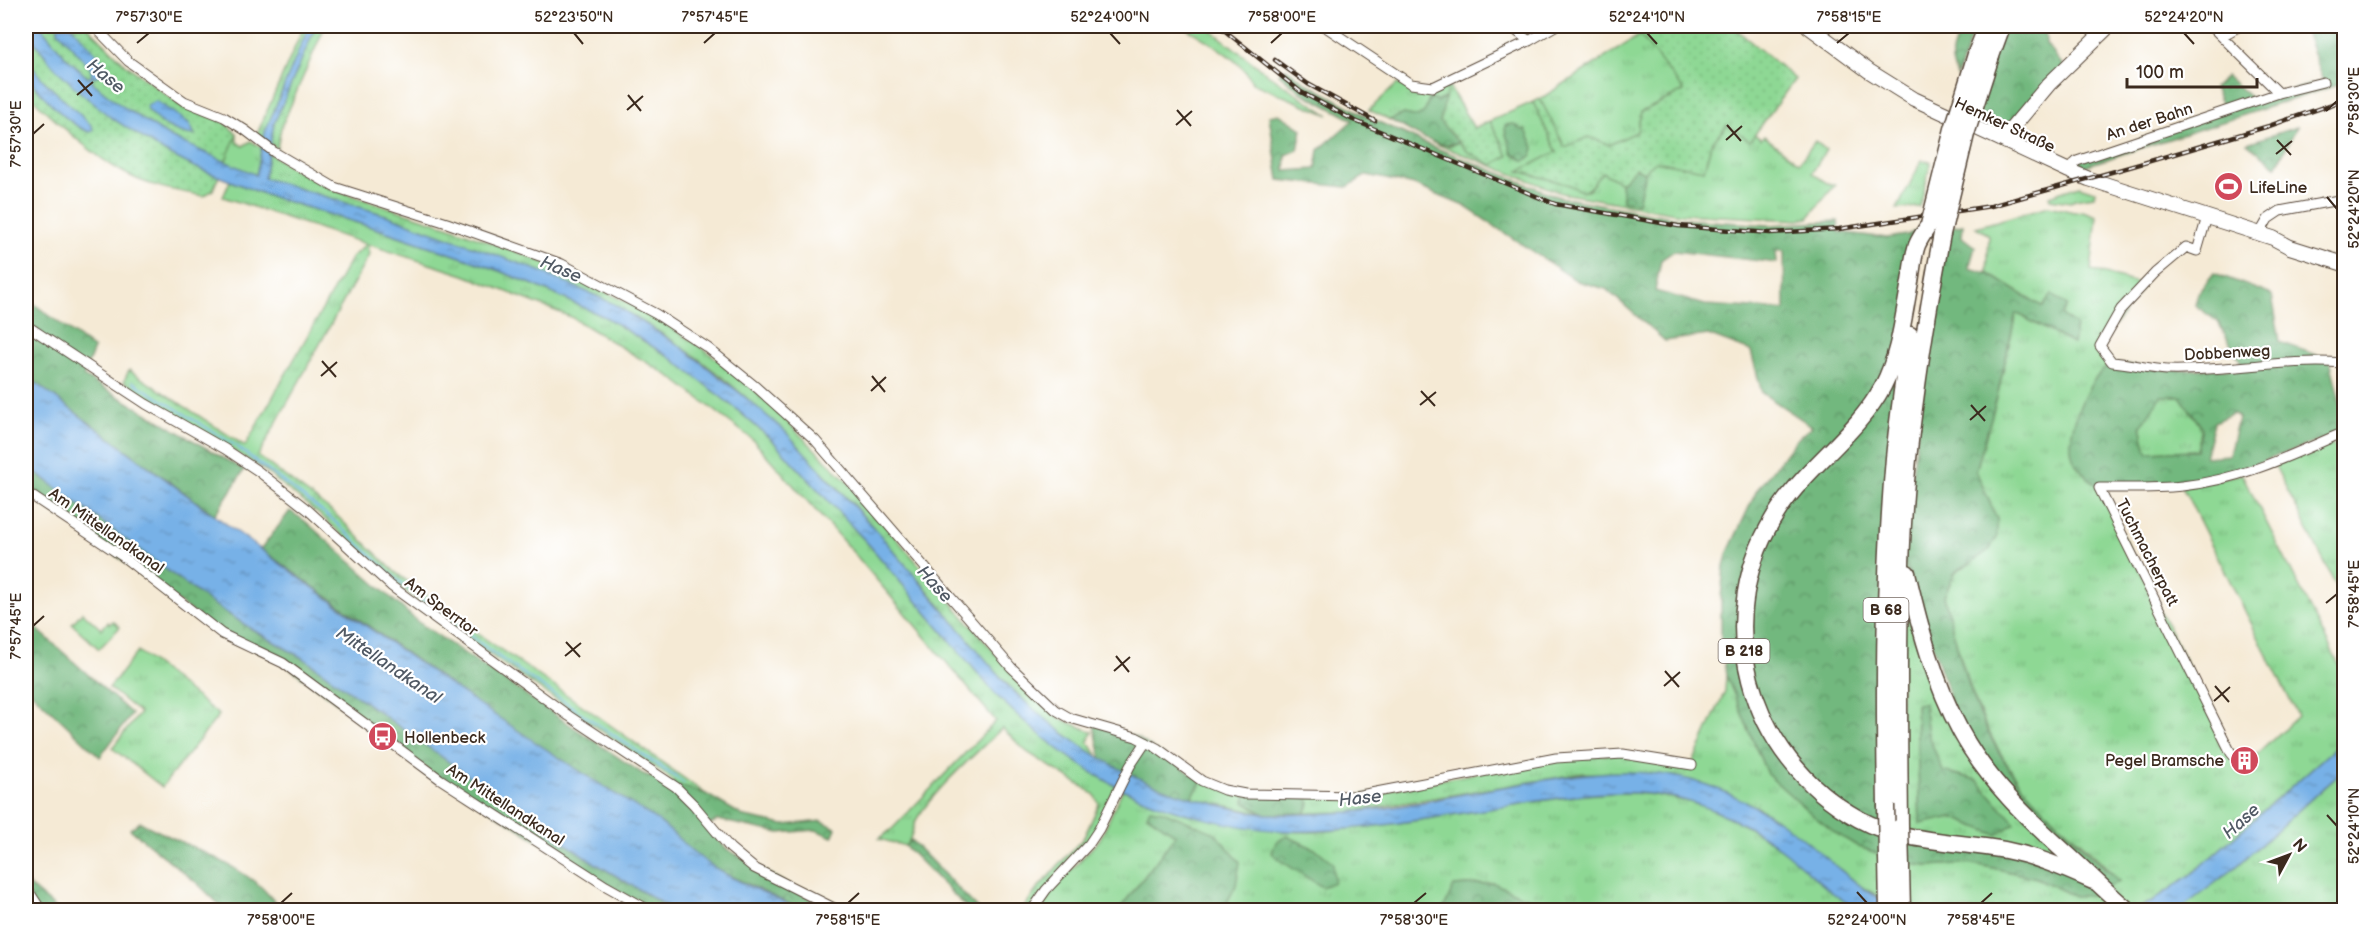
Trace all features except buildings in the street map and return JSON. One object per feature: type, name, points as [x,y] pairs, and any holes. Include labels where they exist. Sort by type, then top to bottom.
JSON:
[{"type":"highway","name":"B 68","points":[[1984,54],[1987,26]]},
{"type":"highway","name":"B 68","points":[[1888,910],[1902,552],[1908,459],[1936,229],[1953,129],[1984,54],[2002,26]]},
{"type":"highway","name":"B 218","points":[[1936,229],[1921,247],[1901,336],[1882,388],[1855,424],[1793,490],[1768,527],[1759,549],[1746,593],[1743,620],[1746,668],[1752,693],[1777,743],[1796,768],[1835,804],[1861,820],[1899,834],[2027,855],[2048,861],[2093,880]]},
{"type":"highway","name":"B 68","points":[[1902,910],[1893,807],[1886,607],[1892,489],[1921,247]]},
{"type":"highway","name":"B 218","points":[[1902,552],[1930,661],[1962,734],[1979,761],[2018,808],[2128,910]]},
{"type":"main road","points":[[2002,140],[2049,84],[2109,26]]},
{"type":"main road","name":"Hemker Straße","points":[[1816,28],[1869,71],[1914,99],[2067,170],[2267,236],[2332,260],[2344,270]]},
{"type":"street","points":[[94,26],[128,61],[184,101],[224,117],[272,150],[334,187],[447,223],[562,264],[656,314],[708,348],[815,440],[1011,667],[1043,699],[1070,718],[1146,742],[1202,781],[1224,790],[1292,796],[1355,796],[1556,758],[1623,754],[1692,765]]},
{"type":"street","points":[[1324,26],[1411,84],[1432,87],[1555,26]]},
{"type":"street","points":[[1510,26],[1528,41]]},
{"type":"street","points":[[2211,26],[2279,93]]},
{"type":"street","points":[[2222,36],[2240,26]]},
{"type":"street","name":"An der Bahn","points":[[2067,170],[2077,160],[2279,93],[2323,82]]},
{"type":"street","points":[[2267,236],[2268,219],[2274,214],[2344,199]]},
{"type":"street","name":"Dobbenweg","points":[[2207,217],[2197,251],[2186,248],[2155,273],[2121,309],[2100,346],[2112,362],[2165,370],[2244,368],[2326,361],[2344,363]]},
{"type":"street","name":"Am Sperrtor","points":[[26,325],[146,404],[225,449],[258,471],[308,510],[391,586],[559,709],[676,787],[730,848],[754,868],[838,910]]},
{"type":"street","name":"Tuchmacherpatt","points":[[2237,760],[2231,753],[2099,488],[2182,486],[2233,476],[2274,464],[2344,432]]},
{"type":"street","name":"Am Mittellandkanal","points":[[26,492],[122,556],[222,634],[283,663],[440,779],[606,886],[649,910]]},
{"type":"street","points":[[1032,910],[1046,890],[1089,844],[1099,829],[1130,766],[1146,742]]},
{"type":"street","points":[[26,887],[41,910]]},
{"type":"green space","points":[[26,26],[87,26],[125,64],[184,108],[221,120],[237,134],[213,190],[204,196],[141,181],[109,163],[71,134],[26,92]]},
{"type":"green space","points":[[87,26],[125,64],[184,108],[221,120],[237,134],[237,142],[243,146],[251,141],[291,168],[334,190],[450,227],[559,268],[655,317],[707,351],[754,389],[847,481],[1013,674],[1061,719],[1093,732],[1088,742],[1102,761],[1029,705],[988,663],[887,543],[810,459],[726,380],[681,346],[633,316],[582,291],[334,199],[271,181],[199,152]]},
{"type":"green space","points":[[304,26],[325,26],[281,128],[277,149],[257,134]]},
{"type":"green space","points":[[1183,26],[1206,26],[1266,73],[1329,115],[1252,83],[1248,75],[1232,59]]},
{"type":"green space","points":[[1651,26],[1732,26],[1795,79],[1750,141],[1727,125],[1711,144],[1704,170],[1655,161],[1645,172],[1635,168],[1621,183],[1602,172],[1589,189],[1581,191],[1570,185],[1519,171],[1557,152],[1533,102],[1540,99],[1565,147],[1589,137],[1609,145],[1637,132],[1641,112],[1684,91],[1640,35]]},
{"type":"green space","points":[[1963,26],[1975,26],[1957,76],[1952,62],[1952,50]]},
{"type":"green space","points":[[2002,26],[2045,26],[2046,44],[2065,68],[2002,140],[1969,125]]},
{"type":"green space","points":[[2303,26],[2344,26],[2344,83],[2085,166],[2073,163],[2225,111],[2214,88],[2226,76],[2255,101],[2323,81]]},
{"type":"green space","points":[[1640,35],[1685,91],[1641,112],[1637,132],[1609,145],[1589,137],[1565,148],[1540,99]]},
{"type":"green space","points":[[1286,68],[1308,84],[1368,117],[1431,146],[1559,197],[1681,219],[1769,225],[1838,221],[1839,232],[1887,238],[1907,235],[1929,225],[1917,246],[1916,295],[1907,355],[1886,830],[2003,850],[2092,880],[1962,734],[1902,552],[1944,228],[1963,225],[1962,237],[1975,247],[1969,268],[1987,273],[2043,307],[2052,294],[2067,306],[2062,315],[2076,326],[2073,344],[2016,313],[1997,397],[1976,471],[1997,519],[1997,537],[1989,550],[1956,571],[1944,596],[1974,701],[2003,759],[2014,776],[2042,808],[2119,881],[2100,892],[2087,896],[2074,896],[2037,878],[1971,863],[1928,866],[1910,864],[1859,847],[1837,834],[1767,774],[1726,675],[1721,639],[1724,566],[1728,552],[1757,490],[1796,440],[1812,426],[1762,393],[1751,351],[1708,335],[1665,341],[1606,289],[1577,281],[1464,206],[1414,185],[1367,175],[1347,187],[1279,180],[1269,116],[1279,114],[1302,129],[1298,150],[1286,155],[1285,171],[1316,169],[1319,150],[1353,120],[1301,92],[1279,74]],"holes":[[[1674,251],[1777,263],[1776,251],[1784,251],[1785,310],[1705,305],[1655,291],[1661,260]]]},
{"type":"green space","points":[[1397,84],[1428,95],[1448,85],[1446,98],[1438,101],[1418,117],[1404,114],[1390,120],[1369,110]]},
{"type":"green space","points":[[1448,85],[1474,128],[1490,121],[1508,156],[1492,165],[1468,152],[1440,122]]},
{"type":"green space","points":[[1429,98],[1437,101],[1446,98],[1440,122],[1459,142],[1441,144],[1432,142],[1390,120],[1404,114],[1418,117],[1425,111]]},
{"type":"green space","points":[[1533,102],[1557,152],[1520,171],[1570,185],[1581,191],[1589,189],[1602,172],[1621,183],[1623,201],[1638,203],[1645,172],[1655,161],[1704,170],[1711,144],[1728,124],[1749,140],[1754,134],[1761,139],[1764,136],[1799,163],[1815,141],[1826,150],[1812,173],[1827,183],[1835,185],[1808,218],[1799,220],[1681,214],[1561,193],[1431,142],[1449,146],[1459,142],[1468,152],[1508,156],[1490,121]]},
{"type":"green space","points":[[1514,124],[1526,130],[1534,148],[1532,155],[1525,161],[1512,153],[1506,136],[1505,125]]},
{"type":"green space","points":[[2297,127],[2276,166],[2247,143]]},
{"type":"green space","points":[[1922,160],[1931,162],[1920,207],[1897,209]]},
{"type":"green space","points":[[1635,168],[1645,172],[1638,203],[1623,201],[1621,183]]},
{"type":"green space","points":[[230,181],[266,195],[384,231],[487,266],[607,318],[671,358],[774,442],[870,546],[997,696],[1054,745],[1116,785],[1092,838],[1030,910],[1022,910],[1038,888],[1084,837],[1099,804],[1094,794],[1027,752],[1002,728],[927,805],[916,821],[910,840],[905,846],[879,839],[893,828],[996,721],[859,559],[752,439],[671,377],[571,317],[464,275],[367,244],[369,255],[258,456],[335,514],[395,572],[484,638],[706,794],[677,785],[666,775],[474,644],[390,579],[326,520],[260,467],[131,389],[124,381],[129,370],[245,446],[352,257],[366,244],[223,197]]},
{"type":"green space","points":[[2079,186],[2095,191],[2094,196],[2075,199],[2071,202],[2050,199],[2049,196]]},
{"type":"green space","points":[[2049,206],[2074,212],[2083,211],[2097,216],[2091,270],[2144,285],[2100,346],[2112,362],[2093,381],[2075,463],[2099,488],[2231,752],[2253,758],[2298,716],[2182,486],[2242,474],[2344,675],[2344,740],[2193,873],[2151,902],[2135,910],[1903,910],[1862,887],[1795,833],[1759,808],[1719,790],[1675,776],[1583,773],[1350,812],[1305,813],[1307,796],[1355,796],[1556,758],[1623,754],[1692,765],[1725,691],[1726,675],[1767,774],[1837,834],[1859,847],[1910,864],[1928,866],[1971,863],[2037,878],[2074,896],[2119,881],[2099,859],[2034,799],[2001,754],[1976,704],[1958,650],[1944,596],[1957,570],[1969,564],[1997,519],[1976,471],[1997,397],[2016,313],[2072,343],[2076,326],[2062,315],[2052,294],[2043,307],[1987,273],[1989,235],[1976,227]]},
{"type":"green space","points":[[2214,273],[2272,295],[2280,342],[2330,360],[2344,418],[2344,432],[2204,482],[2099,488],[2076,464],[2072,455],[2072,434],[2078,411],[2087,391],[2096,377],[2112,362],[2165,370],[2244,368],[2218,322],[2195,305],[2198,293]],"holes":[[[2161,396],[2180,396],[2202,428],[2197,450],[2147,452],[2141,426]],[[2233,413],[2238,418],[2229,455],[2205,457],[2214,422]]]},
{"type":"green space","points":[[26,298],[94,349],[83,376],[244,470],[215,515],[26,376]]},
{"type":"green space","points":[[2161,396],[2180,396],[2202,428],[2197,450],[2147,452],[2141,426]]},
{"type":"green space","points":[[2331,443],[2341,453],[2336,459],[2344,468],[2344,601],[2274,464]]},
{"type":"green space","points":[[26,465],[207,600],[306,660],[593,862],[673,910],[649,910],[440,779],[283,663],[222,634],[26,489]]},
{"type":"green space","points":[[290,511],[305,521],[418,622],[643,774],[706,794],[745,817],[784,825],[822,821],[836,828],[832,837],[816,830],[779,833],[718,820],[707,826],[725,848],[831,910],[802,910],[702,860],[658,821],[507,725],[261,549]]},
{"type":"green space","points":[[1902,552],[1939,685],[2093,881],[1900,827]],"holes":[[[1916,704],[1924,704],[1928,735],[1943,772],[1977,780],[1997,835],[1952,817],[1920,823]]]},
{"type":"green space","points":[[82,612],[101,629],[108,622],[110,624],[113,621],[120,627],[99,649],[72,624]]},
{"type":"green space","points":[[26,619],[132,714],[100,757],[26,687]]},
{"type":"green space","points":[[138,651],[219,715],[162,787],[112,748],[140,713],[109,688]]},
{"type":"green space","points":[[1924,703],[1928,735],[1943,771],[1977,780],[2015,823],[1997,835],[1952,817],[1920,824],[1916,704]]},
{"type":"green space","points":[[1094,725],[1136,737],[1202,781],[1191,798],[1155,787],[1102,761]]},
{"type":"green space","points":[[2344,769],[2344,910],[2178,910],[2235,868]]},
{"type":"green space","points":[[1202,781],[1245,794],[1251,807],[1264,814],[1191,798]]},
{"type":"green space","points":[[1123,789],[1168,807],[1215,820],[1263,829],[1312,832],[1397,823],[1575,796],[1616,793],[1656,795],[1704,807],[1758,833],[1861,910],[1614,910],[1600,906],[1551,904],[1519,895],[1493,883],[1455,886],[1443,910],[1223,910],[1236,885],[1182,821],[1163,811],[1147,815],[1176,835],[1119,910],[1038,910],[1049,894],[1100,839]]},
{"type":"green space","points":[[1245,794],[1307,796],[1310,804],[1305,813],[1264,814],[1245,803]]},
{"type":"green space","points":[[1150,809],[1163,811],[1215,833],[1240,862],[1236,885],[1223,910],[1119,910],[1176,835],[1147,815]]},
{"type":"green space","points":[[140,822],[233,867],[260,886],[282,910],[225,910],[198,884],[130,829]]},
{"type":"green space","points":[[1287,836],[1317,850],[1333,863],[1334,882],[1322,887],[1272,853],[1276,842]]},
{"type":"green space","points":[[911,840],[979,910],[969,910],[905,846]]},
{"type":"green space","points":[[26,883],[58,910],[26,910]]},
{"type":"green space","points":[[1494,883],[1544,903],[1614,910],[1527,910],[1516,904],[1501,903],[1497,910],[1443,910],[1454,886]]},
{"type":"water","points":[[26,26],[40,26],[65,56],[88,78],[92,75],[90,68],[58,31],[58,26],[71,26],[105,63],[106,73],[93,77],[91,81],[119,104],[170,137],[256,175],[265,132],[309,26],[316,26],[274,124],[264,178],[389,216],[540,271],[614,304],[680,346],[785,431],[881,536],[1008,686],[1030,707],[1076,742],[1125,772],[1179,794],[1222,806],[1259,813],[1287,814],[1339,813],[1387,808],[1567,776],[1629,772],[1673,776],[1722,791],[1768,814],[1796,833],[1869,892],[1903,910],[1874,912],[1859,909],[1839,898],[1794,859],[1747,826],[1704,807],[1652,794],[1585,795],[1382,825],[1337,830],[1287,831],[1258,829],[1200,817],[1143,799],[1117,787],[1055,747],[997,696],[870,546],[774,442],[671,358],[607,318],[487,266],[384,231],[266,195],[192,166],[163,151],[110,117],[80,92],[54,67],[26,31]]},
{"type":"water","points":[[26,59],[44,81],[92,126],[93,130],[89,132],[71,122],[26,77]]},
{"type":"water","points":[[156,101],[189,123],[195,135],[175,130],[155,118],[147,105]]},
{"type":"water","name":"Mittellandkanal","points":[[26,376],[414,659],[573,767],[654,818],[712,866],[802,910],[673,910],[593,862],[306,660],[207,600],[26,465]]},
{"type":"water","points":[[2344,740],[2344,769],[2235,868],[2178,910],[2135,910],[2151,902],[2193,873]]},
{"type":"waterway","points":[[133,382],[236,446],[332,519],[396,579],[493,653],[684,783]]},
{"type":"railway","points":[[1219,26],[1301,92],[1353,120],[1555,204],[1678,226],[1770,233],[1839,229],[1991,206],[2269,126],[2344,100]]},
{"type":"railway","points":[[1275,60],[1308,84],[1375,121]]},
{"type":"place","name":"LifeLine","points":[[2228,187]]},
{"type":"place","name":"Hollenbeck","points":[[383,737]]},
{"type":"place","name":"Pegel Bramsche","points":[[2245,760]]},
{"type":"water label","name":"Hase","points":[[106,76]]},
{"type":"water label","name":"Hase","points":[[561,269]]},
{"type":"water label","name":"Hase","points":[[935,584]]},
{"type":"water label","name":"Hase","points":[[1360,798]]},
{"type":"water label","name":"Hase","points":[[2241,821]]}]
